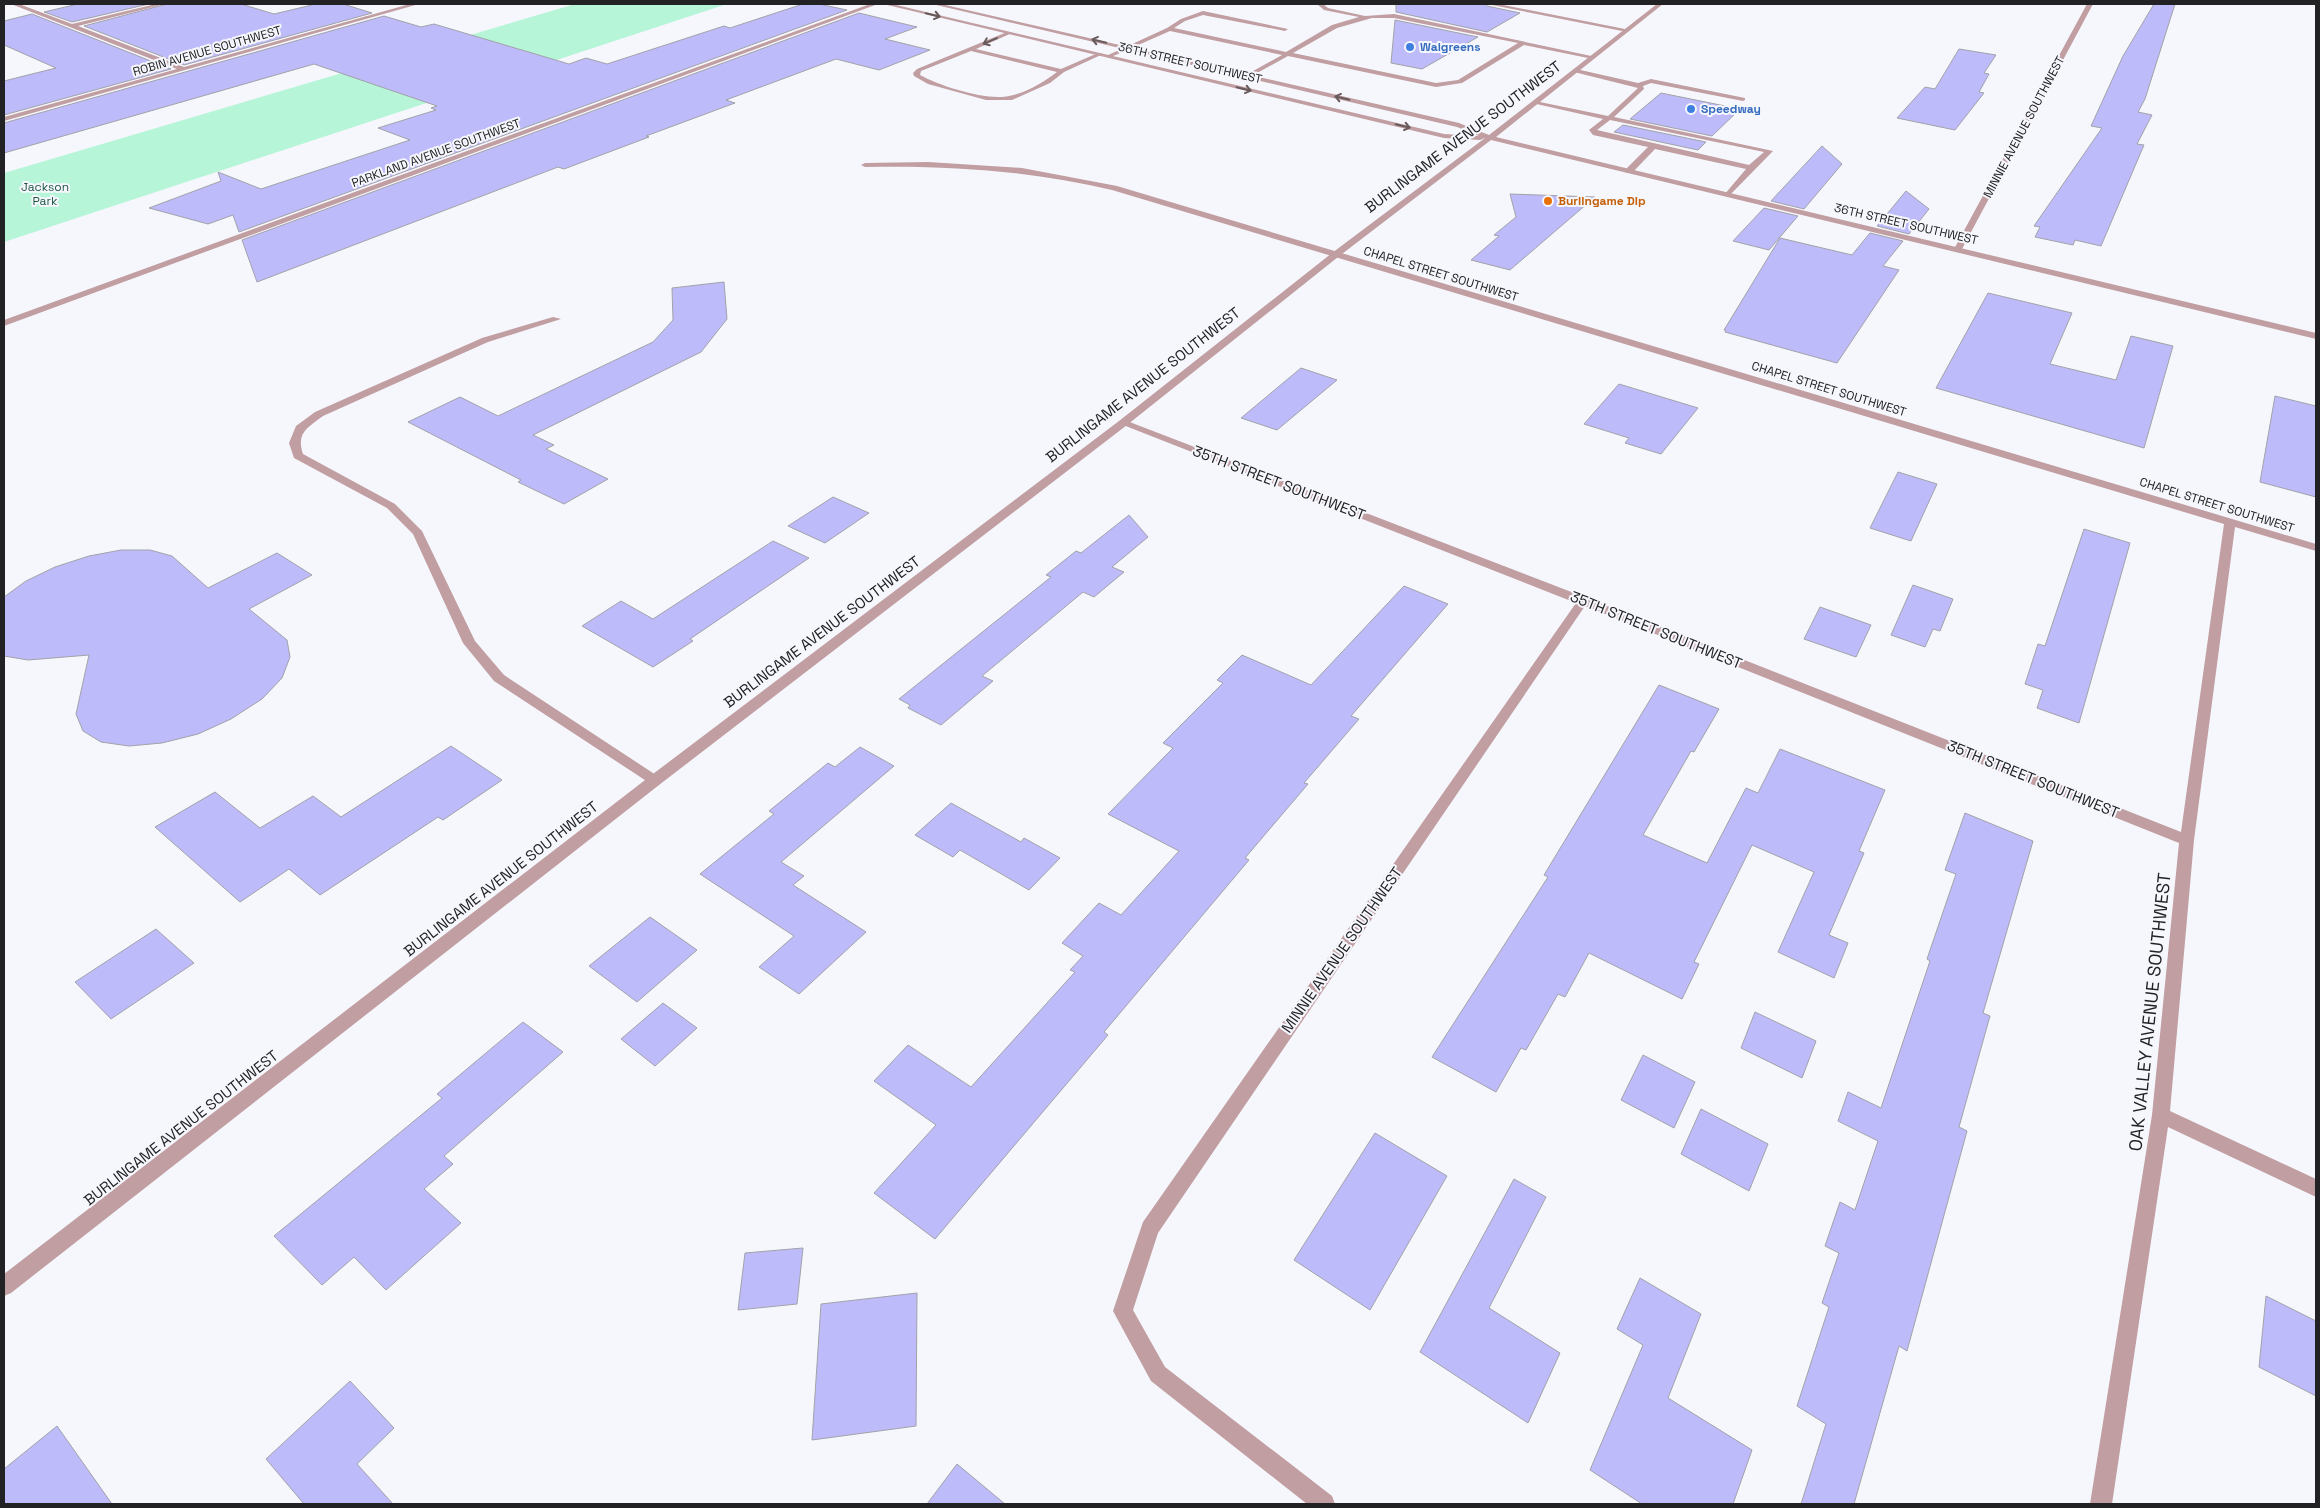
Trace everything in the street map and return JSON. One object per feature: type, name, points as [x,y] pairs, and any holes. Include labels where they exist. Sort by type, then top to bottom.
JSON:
[{"type":"street","points":[[14,4],[184,69]]},
{"type":"street","points":[[71,26],[162,4]]},
{"type":"street","name":"ROBIN AVENUE SOUTHWEST","points":[[4,119],[416,4]]},
{"type":"street","name":"PARKLAND AVENUE SOUTHWEST","points":[[4,323],[875,4]]},
{"type":"street","name":"36TH STREET SOUTHWEST","points":[[886,4],[1444,136],[1490,138]]},
{"type":"street","name":"36TH STREET SOUTHWEST","points":[[935,4],[1459,125],[1490,138],[2316,336]]},
{"type":"street","points":[[1320,4],[1326,9],[1362,16],[1394,16],[1593,57]]},
{"type":"street","points":[[1490,4],[1627,30]]},
{"type":"street","name":"BURLINGAME AVENUE SOUTHWEST","points":[[4,1286],[654,781],[1123,423],[1335,255],[1490,138],[1660,4]]},
{"type":"street","name":"MINNIE AVENUE SOUTHWEST","points":[[1958,250],[2090,4]]},
{"type":"street","points":[[1109,56],[1169,29],[1183,20],[1203,13],[1285,29]]},
{"type":"street","points":[[1152,66],[1228,77],[1248,76],[1278,62],[1285,54],[1338,24],[1362,16]]},
{"type":"street","points":[[1169,29],[1418,82],[1451,84],[1460,82],[1523,42]]},
{"type":"street","points":[[1009,33],[919,70],[916,73],[917,76],[930,83],[986,98],[1012,98],[1048,82],[1062,71],[1100,54]]},
{"type":"street","points":[[970,49],[1062,71]]},
{"type":"street","points":[[1576,71],[1638,85],[1651,81],[1744,99]]},
{"type":"street","points":[[1638,85],[1642,88],[1593,130],[1596,133],[1751,168]]},
{"type":"street","points":[[1535,103],[1769,151],[1751,168],[1728,195]]},
{"type":"street","points":[[1629,171],[1653,146]]},
{"type":"street","name":"CHAPEL STREET SOUTHWEST","points":[[866,165],[960,164],[1052,174],[1114,188],[2316,548]]},
{"type":"street","points":[[556,319],[485,340],[319,414],[300,428],[294,443],[298,456],[391,506],[418,532],[469,644],[499,678],[654,781]]},
{"type":"street","name":"35TH STREET SOUTHWEST","points":[[1123,423],[1583,601],[2188,840]]},
{"type":"street","name":"OAK VALLEY AVENUE SOUTHWEST","points":[[2101,1504],[2161,1115],[2188,840],[2230,522]]},
{"type":"street","name":"MINNIE AVENUE SOUTHWEST","points":[[1324,1504],[1158,1374],[1123,1311],[1150,1228],[1583,601]]},
{"type":"street","points":[[2161,1115],[2316,1188]]},
{"type":"green space","name":"Jackson Park","points":[[575,4],[727,4],[4,242],[4,173]]},
{"type":"building","points":[[78,4],[149,4],[72,22],[44,12]]},
{"type":"building","points":[[167,4],[241,4],[274,14],[316,4],[343,4],[372,13],[184,65],[84,26]]},
{"type":"building","points":[[803,4],[819,4],[847,10],[239,232],[233,215],[208,224],[149,208],[221,181],[218,172],[261,189],[410,140],[378,128],[436,110],[431,108],[437,106],[314,64],[4,153],[4,123],[384,16],[421,27],[434,24],[569,64],[586,58],[607,64],[724,26],[730,28]]},
{"type":"building","points":[[1396,4],[1485,4],[1520,13],[1487,32],[1396,12]]},
{"type":"building","points":[[2154,4],[2175,4],[2145,99],[2138,112],[2152,115],[2137,144],[2144,145],[2101,246],[2075,240],[2073,245],[2035,237],[2040,227],[2034,226],[2102,128],[2091,126],[2123,56]]},
{"type":"building","points":[[859,13],[917,27],[885,39],[930,50],[879,70],[836,59],[726,100],[735,103],[646,136],[649,137],[564,169],[558,167],[257,282],[242,240]]},
{"type":"building","points":[[32,14],[171,69],[4,115],[4,81],[56,68],[4,45],[4,21]]},
{"type":"building","points":[[1395,20],[1478,37],[1422,69],[1391,63]]},
{"type":"building","points":[[1959,49],[1996,55],[1984,73],[1989,74],[1979,92],[1984,93],[1955,130],[1897,118],[1925,87],[1935,89]]},
{"type":"building","points":[[1661,93],[1740,109],[1712,136],[1630,119]]},
{"type":"building","points":[[1623,125],[1706,142],[1698,150],[1614,132]]},
{"type":"building","points":[[1822,146],[1842,164],[1804,209],[1771,201]]},
{"type":"building","points":[[1906,191],[1929,209],[1909,234],[1877,226]]},
{"type":"building","points":[[1510,194],[1595,197],[1510,270],[1471,260],[1499,236],[1494,235],[1516,217]]},
{"type":"building","points":[[1764,208],[1798,216],[1769,250],[1733,241]]},
{"type":"building","points":[[1870,233],[1903,241],[1883,266],[1899,270],[1837,363],[1725,332],[1726,330],[1724,330],[1780,238],[1852,255]]},
{"type":"building","points":[[724,282],[727,319],[701,352],[533,435],[554,445],[546,449],[608,479],[564,504],[518,482],[521,480],[408,422],[460,397],[498,416],[653,342],[673,320],[672,288]]},
{"type":"building","points":[[1988,293],[2072,313],[2050,364],[2116,380],[2131,336],[2173,346],[2144,448],[1936,388]]},
{"type":"building","points":[[1301,368],[1337,380],[1277,430],[1241,418]]},
{"type":"building","points":[[1619,384],[1698,408],[1661,454],[1625,443],[1629,438],[1584,424]]},
{"type":"building","points":[[2275,396],[2316,406],[2316,497],[2260,482]]},
{"type":"building","points":[[1898,472],[1937,484],[1911,541],[1870,528]]},
{"type":"building","points":[[833,497],[869,513],[825,543],[788,526]]},
{"type":"building","points":[[1129,515],[1148,537],[1112,567],[1124,572],[1094,597],[1083,592],[982,676],[993,681],[941,725],[908,708],[910,705],[899,699],[1051,577],[1046,575],[1076,551],[1081,553]]},
{"type":"building","points":[[2084,529],[2130,543],[2079,723],[2037,708],[2043,690],[2025,684],[2038,644],[2045,646]]},
{"type":"building","points":[[773,541],[809,558],[690,639],[693,641],[653,667],[582,626],[621,601],[653,619]]},
{"type":"building","points":[[121,550],[150,550],[172,556],[208,588],[277,553],[312,575],[249,609],[287,640],[290,657],[282,678],[262,699],[231,719],[198,734],[162,743],[129,746],[101,742],[83,731],[76,714],[89,655],[28,660],[4,656],[4,597],[26,581],[55,567],[89,556]]},
{"type":"building","points":[[1913,585],[1953,599],[1940,631],[1933,629],[1925,647],[1891,635]]},
{"type":"building","points":[[1404,586],[1448,604],[1351,716],[1359,719],[1304,783],[1308,784],[1245,858],[1249,860],[1104,1032],[1108,1035],[935,1239],[874,1193],[936,1125],[874,1081],[908,1045],[971,1087],[1075,972],[1070,970],[1083,956],[1062,943],[1099,903],[1121,915],[1179,851],[1108,814],[1173,748],[1163,743],[1223,683],[1217,680],[1242,655],[1311,685]]},
{"type":"building","points":[[1820,607],[1871,625],[1856,657],[1804,639]]},
{"type":"building","points":[[1659,685],[1719,709],[1694,752],[1691,751],[1643,835],[1707,863],[1746,788],[1758,793],[1780,749],[1885,790],[1859,851],[1864,853],[1829,935],[1848,943],[1834,978],[1778,952],[1814,872],[1752,845],[1694,962],[1699,964],[1682,999],[1589,953],[1565,997],[1558,994],[1526,1050],[1521,1048],[1496,1092],[1432,1057],[1548,877],[1544,875]]},
{"type":"building","points":[[451,746],[502,780],[443,820],[438,817],[320,895],[289,869],[240,902],[155,827],[215,792],[260,828],[313,796],[341,817]]},
{"type":"building","points":[[860,747],[894,766],[781,862],[804,876],[793,885],[866,932],[799,994],[759,967],[794,936],[700,874],[774,814],[769,811],[828,763],[835,767]]},
{"type":"building","points":[[951,803],[1021,842],[1024,838],[1060,858],[1029,890],[960,850],[953,857],[915,835]]},
{"type":"building","points":[[1965,813],[2033,841],[1983,1013],[1990,1016],[1959,1127],[1967,1131],[1907,1351],[1899,1346],[1854,1504],[1801,1504],[1826,1424],[1797,1406],[1829,1307],[1822,1303],[1839,1253],[1825,1246],[1840,1202],[1855,1210],[1878,1141],[1838,1121],[1848,1092],[1881,1108],[1930,961],[1927,959],[1956,874],[1945,870]]},
{"type":"building","points":[[650,917],[697,950],[637,1002],[589,966]]},
{"type":"building","points":[[156,929],[194,963],[111,1019],[75,982]]},
{"type":"building","points":[[663,1003],[697,1028],[655,1066],[621,1039]]},
{"type":"building","points":[[1755,1012],[1816,1041],[1802,1078],[1741,1048]]},
{"type":"building","points":[[523,1022],[563,1052],[444,1156],[453,1164],[424,1189],[461,1223],[386,1290],[354,1257],[322,1285],[274,1236],[442,1098],[437,1094]]},
{"type":"building","points":[[1643,1055],[1695,1082],[1674,1128],[1621,1100]]},
{"type":"building","points":[[1701,1109],[1768,1144],[1749,1191],[1681,1154]]},
{"type":"building","points":[[1375,1133],[1447,1176],[1370,1310],[1294,1260]]},
{"type":"building","points":[[1514,1179],[1546,1197],[1489,1308],[1560,1353],[1528,1423],[1420,1352]]},
{"type":"building","points":[[803,1248],[797,1304],[738,1310],[745,1253]]},
{"type":"building","points":[[1640,1278],[1701,1314],[1668,1398],[1752,1450],[1733,1504],[1642,1504],[1590,1470],[1643,1345],[1617,1329]]},
{"type":"building","points":[[917,1293],[916,1426],[812,1440],[821,1304]]},
{"type":"building","points":[[2266,1296],[2316,1321],[2316,1396],[2259,1367]]},
{"type":"building","points":[[350,1381],[394,1428],[357,1464],[393,1504],[304,1504],[266,1459]]},
{"type":"building","points":[[57,1426],[112,1504],[4,1504],[4,1469]]},
{"type":"building","points":[[957,1464],[1005,1504],[927,1504]]},
{"type":"place","name":"Walgreens","points":[[1410,47]]},
{"type":"place","name":"Speedway","points":[[1691,109]]},
{"type":"place","name":"Burlingame Dip","points":[[1548,201]]}]
